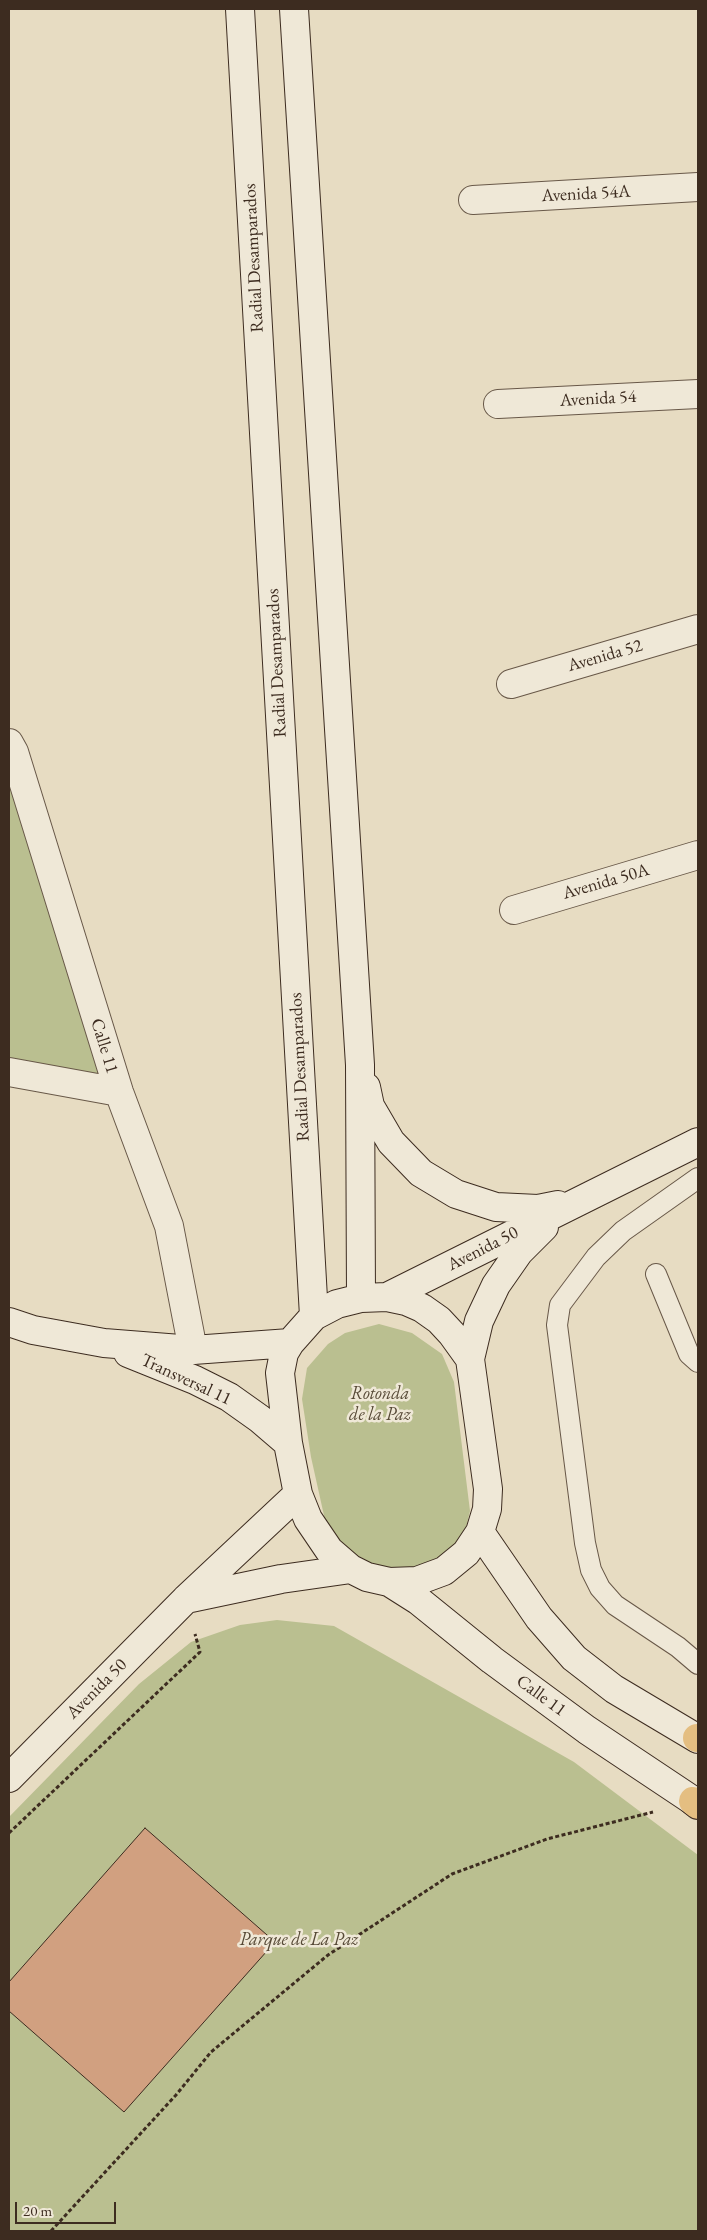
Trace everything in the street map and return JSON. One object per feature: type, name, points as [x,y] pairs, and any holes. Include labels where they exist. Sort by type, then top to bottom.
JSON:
[{"type":"main road","name":"Radial Desamparados","points":[[240,9],[314,1316]]},
{"type":"main road","points":[[294,9],[374,1297]]},
{"type":"main road","name":"Avenida 54A","points":[[473,200],[698,187]]},
{"type":"main road","name":"Avenida 54","points":[[498,404],[698,394]]},
{"type":"main road","name":"Avenida 52","points":[[511,684],[698,629]]},
{"type":"main road","name":"Calle 11","points":[[9,743],[14,752],[119,1092],[169,1226],[193,1350]]},
{"type":"main road","name":"Avenida 50A","points":[[514,910],[698,855]]},
{"type":"main road","points":[[360,1065],[370,1106],[391,1142],[421,1173],[456,1194],[496,1207],[538,1209],[579,1201]]},
{"type":"main road","points":[[9,1072],[119,1092]]},
{"type":"main road","name":"Avenida 50","points":[[374,1297],[579,1201],[698,1142]]},
{"type":"main road","name":"Avenida 50","points":[[470,1359],[480,1321],[496,1284],[519,1252],[547,1224],[579,1201]]},
{"type":"main road","points":[[374,1297],[406,1301],[422,1308],[439,1320],[470,1359],[488,1489],[487,1509],[480,1532],[466,1553],[444,1571],[417,1581],[388,1582],[367,1577],[352,1570],[329,1550],[308,1519],[298,1494],[288,1443],[280,1373],[284,1353],[290,1343],[314,1316],[337,1304],[374,1297]]},
{"type":"main road","name":"Transversal 11","points":[[9,1322],[33,1330],[104,1343],[193,1350],[290,1343]]},
{"type":"main road","name":"Transversal 11","points":[[104,1343],[195,1380],[229,1398],[260,1419],[288,1443]]},
{"type":"main road","name":"Avenida 50","points":[[9,1778],[186,1599],[298,1494]]},
{"type":"main road","points":[[480,1532],[539,1618],[574,1658],[614,1688],[698,1738]]},
{"type":"main road","points":[[186,1599],[282,1579],[352,1570]]},
{"type":"main road","name":"Calle 11","points":[[388,1582],[419,1601],[492,1660],[587,1730],[697,1803]]},
{"type":"lane","points":[[698,1178],[623,1232],[596,1257],[560,1305],[557,1326],[584,1542],[591,1570],[600,1588],[616,1605],[678,1647],[698,1664]]},
{"type":"lane","points":[[656,1274],[689,1354],[698,1362]]},
{"type":"lane","points":[[678,1647],[698,1652]]},
{"type":"path","points":[[9,1833],[200,1652],[186,1599]]},
{"type":"path","points":[[50,2231],[176,2095],[211,2052],[328,1955],[452,1874],[546,1839],[697,1803]]},
{"type":"green space","points":[[9,755],[119,1092],[9,1072]]},
{"type":"green space","name":"Rotonda de la Paz","points":[[379,1324],[412,1333],[442,1354],[454,1382],[470,1511],[465,1532],[455,1549],[434,1563],[404,1573],[358,1566],[327,1529],[311,1457],[302,1399],[307,1368],[328,1344],[345,1333]]},
{"type":"green space","name":"Parque de La Paz","points":[[277,1620],[334,1626],[574,1762],[698,1855],[698,2231],[9,2231],[9,1817],[139,1684],[191,1642],[240,1625]]},
{"type":"building","points":[[145,1828],[275,1942],[124,2112],[9,2011],[9,1982]]}]
